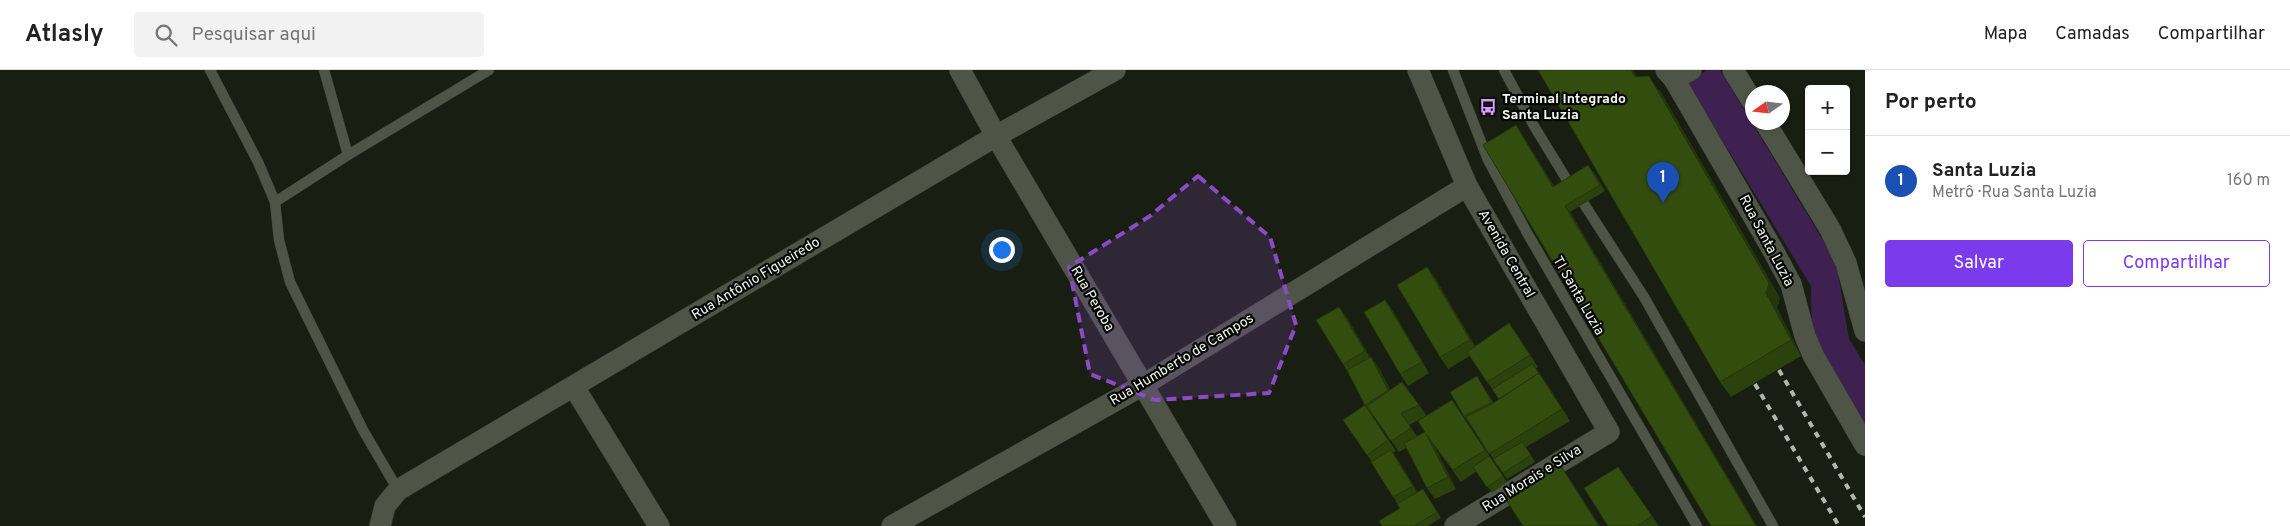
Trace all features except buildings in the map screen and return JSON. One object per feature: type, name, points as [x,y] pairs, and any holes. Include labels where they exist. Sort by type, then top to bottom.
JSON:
[{"type":"street","name":"Rua Peroba","points":[[960,70],[996,136],[1226,526]]},
{"type":"street","name":"Rua Antônio Figueiredo","points":[[398,490],[996,136],[1115,70]]},
{"type":"street","name":"Avenida Central","points":[[1418,70],[1467,186],[1608,432]]},
{"type":"street","points":[[1733,70],[1745,90]]},
{"type":"street","name":"Rua Santa Luzia","points":[[1677,73],[1774,252],[1790,284],[1805,336],[1813,355],[1865,446]]},
{"type":"street","points":[[1770,130],[1830,229],[1860,290],[1865,331]]},
{"type":"street","name":"Rua Humberto de Campos","points":[[892,526],[1143,385],[1467,186]]},
{"type":"street","points":[[574,387],[659,526]]},
{"type":"street","name":"Rua Morais e Silva","points":[[1455,526],[1608,432]]},
{"type":"street","points":[[380,526],[385,506],[398,490]]},
{"type":"lane","points":[[210,70],[258,162],[275,202],[279,240],[290,282],[363,430],[398,490]]},
{"type":"lane","points":[[324,70],[348,155]]},
{"type":"lane","points":[[275,202],[348,155],[489,70]]},
{"type":"lane","name":"TI Santa Luzia","points":[[1453,70],[1488,160],[1526,231],[1697,526]]},
{"type":"lane","points":[[1504,70],[1534,126],[1570,185]]},
{"type":"lane","points":[[1584,204],[1644,297],[1773,526]]},
{"type":"highlighted area","points":[[1198,176],[1270,237],[1296,325],[1269,393],[1155,400],[1090,374],[1069,267],[1150,216]]},
{"type":"shaded area","points":[[1707,70],[1720,70],[1745,111],[1745,130],[1756,130],[1836,262],[1849,339],[1865,365],[1865,426],[1812,338],[1811,286],[1688,84]]},
{"type":"railway","points":[[1779,370],[1865,517]]},
{"type":"railway","points":[[1755,384],[1839,526]]},
{"type":"place","name":"Terminal Integrado Santa Luzia","points":[[1488,107]]},
{"type":"place","name":"Santa Luzia","points":[[1663,203]]}]
